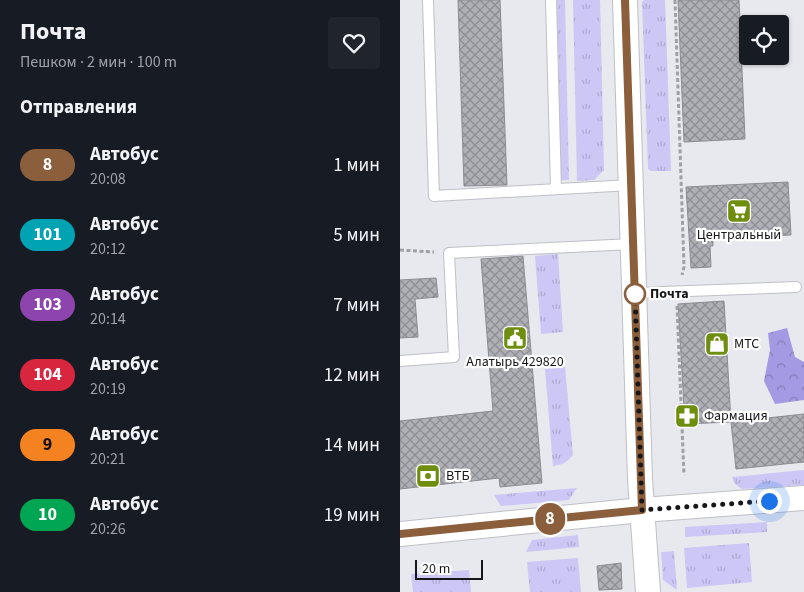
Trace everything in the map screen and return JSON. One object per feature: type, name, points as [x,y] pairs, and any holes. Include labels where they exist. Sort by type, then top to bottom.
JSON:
[{"type":"street","points":[[625,0],[642,510],[648,592]]},
{"type":"street","points":[[400,534],[642,510],[804,498]]},
{"type":"lane","points":[[428,0],[434,196],[631,185]]},
{"type":"lane","points":[[551,0],[556,189]]},
{"type":"lane","points":[[400,361],[454,358],[450,253],[633,244]]},
{"type":"lane","points":[[635,293],[796,287]]},
{"type":"path","points":[[675,0],[684,267],[677,291],[684,475]]},
{"type":"path","points":[[400,250],[450,253]]},
{"type":"green space","points":[[557,0],[565,0],[569,180],[561,180]]},
{"type":"green space","points":[[573,0],[600,0],[604,170],[594,180],[577,181]]},
{"type":"green space","points":[[644,0],[665,0],[671,171],[651,171],[648,169],[642,2]]},
{"type":"green space","points":[[558,254],[563,332],[541,334],[535,256]]},
{"type":"green space","points":[[787,328],[795,357],[804,362],[804,400],[775,404],[764,381],[770,350],[768,333]]},
{"type":"green space","points":[[565,367],[573,455],[564,463],[553,466],[545,369]]},
{"type":"green space","points":[[804,470],[804,485],[742,489],[735,484],[732,477]]},
{"type":"green space","points":[[577,488],[569,500],[501,506],[494,495]]},
{"type":"green space","points":[[767,522],[767,532],[685,537],[685,527]]},
{"type":"green space","points":[[578,535],[579,547],[526,552],[532,540]]},
{"type":"green space","points":[[749,543],[752,582],[687,588],[684,548]]},
{"type":"green space","points":[[674,551],[677,590],[663,580],[661,552]]},
{"type":"green space","points":[[578,558],[581,592],[530,592],[527,562]]},
{"type":"green space","points":[[469,570],[471,592],[413,592],[411,574]]},
{"type":"building","points":[[458,0],[500,0],[507,185],[464,186]]},
{"type":"building","points":[[678,0],[739,0],[739,65],[742,65],[745,139],[684,142]]},
{"type":"building","name":"Центральный","points":[[788,182],[791,235],[713,238],[713,246],[710,246],[711,267],[691,268],[686,187]]},
{"type":"building","points":[[523,256],[542,483],[500,487],[499,478],[400,489],[400,421],[493,411],[481,259]]},
{"type":"building","points":[[436,278],[438,297],[415,299],[418,337],[400,338],[400,280]]},
{"type":"building","points":[[724,301],[731,422],[685,424],[678,304]]},
{"type":"building","points":[[804,414],[804,462],[736,469],[731,422]]},
{"type":"building","points":[[621,563],[622,589],[599,590],[597,566]]},
{"type":"bus line","name":"8","points":[[400,534],[642,510],[625,0]]},
{"type":"place","name":"Центральный","points":[[739,211]]},
{"type":"place","name":"Почта","points":[[635,294]]},
{"type":"place","name":"Алатырь 429820","points":[[515,338]]},
{"type":"place","name":"МТС","points":[[717,344]]},
{"type":"place","name":"Фармация","points":[[687,416]]},
{"type":"place","name":"ВТБ","points":[[428,476]]},
{"type":"route","points":[[635,294],[642,510],[769,501]]}]
